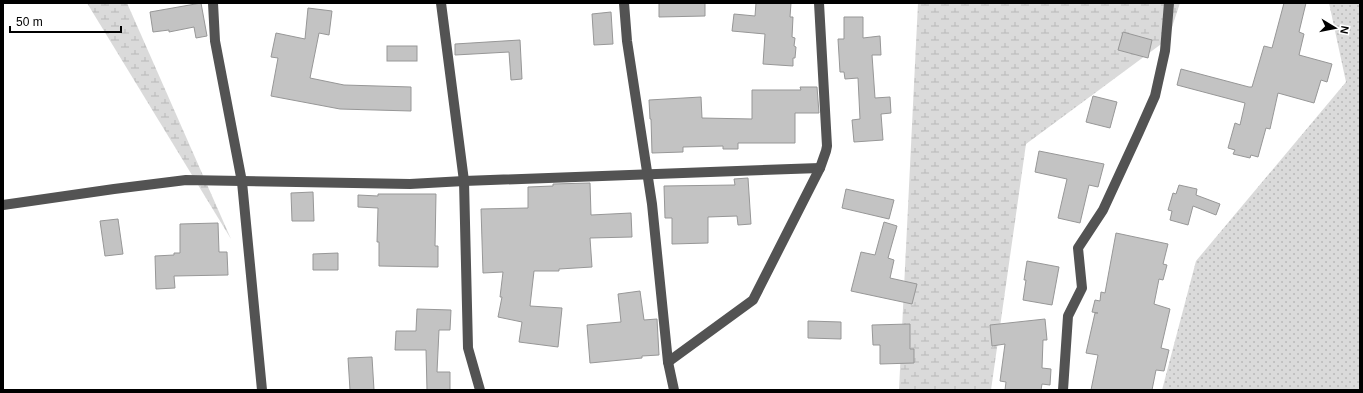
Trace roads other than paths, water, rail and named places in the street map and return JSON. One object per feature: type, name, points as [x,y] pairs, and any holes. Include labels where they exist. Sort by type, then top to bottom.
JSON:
[{"type":"street","points":[[213,3],[215,41],[242,182],[262,390]]},
{"type":"street","points":[[441,3],[464,180],[468,348],[480,390]]},
{"type":"street","points":[[624,3],[627,41],[652,204],[668,362],[674,390]]},
{"type":"street","points":[[668,362],[753,300],[820,168],[827,146],[819,3]]},
{"type":"street","points":[[1063,390],[1068,316],[1082,288],[1078,248],[1102,210],[1139,132],[1154,96],[1165,51],[1169,3]]},
{"type":"street","points":[[3,205],[114,188],[186,180],[410,184],[464,180],[820,168]]}]
